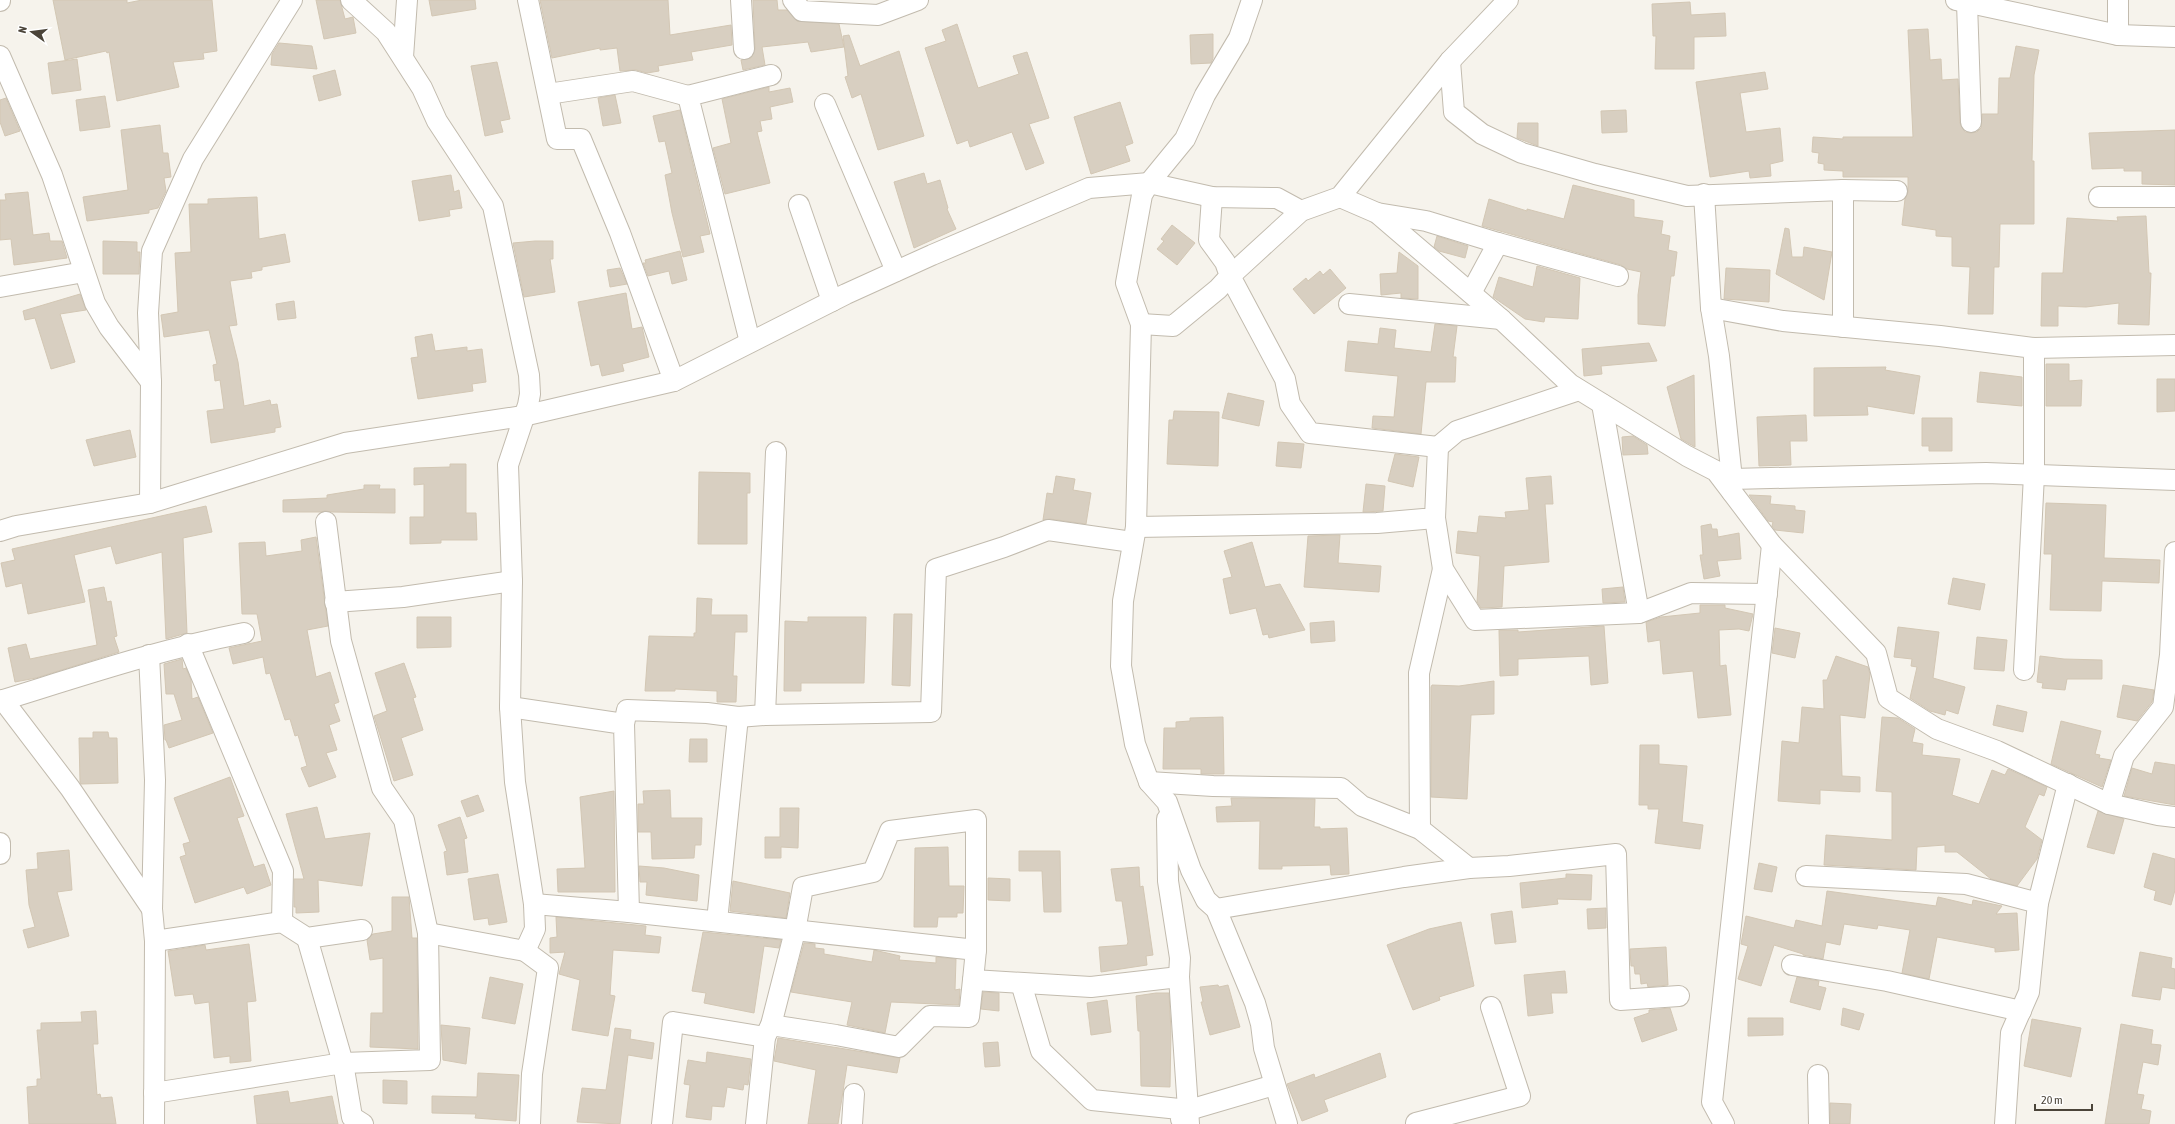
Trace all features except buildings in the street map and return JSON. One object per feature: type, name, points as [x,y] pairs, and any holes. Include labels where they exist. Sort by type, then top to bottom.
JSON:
[{"type":"street","points":[[150,503],[151,382],[148,313],[152,251],[193,158],[292,0]]},
{"type":"street","points":[[351,0],[386,32],[422,88],[437,121],[493,206],[529,375],[530,394],[528,405],[523,416],[508,465],[512,581],[510,707],[515,782],[534,904],[534,929],[525,951]]},
{"type":"street","points":[[403,57],[407,0]]},
{"type":"street","points":[[528,0],[557,139],[581,139],[620,233],[674,381]]},
{"type":"street","points":[[741,0],[744,49]]},
{"type":"street","points":[[793,0],[802,12],[878,15],[918,0]]},
{"type":"street","points":[[1252,0],[1239,38],[1205,95],[1185,139],[1149,183],[1142,195],[1126,283],[1141,324],[1134,534],[1123,601],[1121,666],[1135,744],[1149,782],[1167,802],[1191,870],[1206,900],[1216,909],[1255,1003],[1261,1024],[1264,1048],[1287,1124]]},
{"type":"street","points":[[1141,324],[1173,326],[1218,289],[1230,276],[1301,211],[1340,197],[1450,61],[1508,0]]},
{"type":"street","points":[[2118,0],[2118,36]]},
{"type":"street","points":[[1971,122],[1961,1],[2118,36],[2175,38]]},
{"type":"street","points":[[0,56],[52,175],[95,304],[109,327],[151,382]]},
{"type":"street","points":[[1450,61],[1454,112],[1482,134],[1522,153],[1595,174],[1687,196],[1704,194],[1843,190],[1897,191]]},
{"type":"street","points":[[548,94],[633,81],[688,96],[771,75]]},
{"type":"street","points":[[688,96],[750,342]]},
{"type":"street","points":[[825,104],[896,271]]},
{"type":"street","points":[[0,531],[16,526],[150,503],[345,443],[523,416],[674,381],[832,301],[896,271],[1089,188],[1149,183],[1212,197],[1277,198],[1301,211]]},
{"type":"street","points":[[1843,190],[1843,327]]},
{"type":"street","points":[[1704,194],[1711,308],[1719,356],[1732,486]]},
{"type":"street","points":[[1212,197],[1209,240],[1224,262],[1284,379],[1290,404],[1310,433],[1438,447],[1457,431],[1579,390]]},
{"type":"street","points":[[1340,197],[1377,213],[1426,221],[1498,243],[1618,276]]},
{"type":"street","points":[[2099,198],[2175,197]]},
{"type":"street","points":[[799,204],[832,301]]},
{"type":"street","points":[[1377,213],[1501,319],[1570,384],[1687,456],[1716,471],[1732,486],[1772,545],[1876,653],[1888,698],[1937,729],[1997,751],[2109,804],[2158,815],[2175,817]]},
{"type":"street","points":[[1471,293],[1498,243]]},
{"type":"street","points":[[0,287],[84,272]]},
{"type":"street","points":[[1349,304],[1501,319]]},
{"type":"street","points":[[1711,308],[1783,321],[1940,336],[2034,348],[2175,345]]},
{"type":"street","points":[[2024,670],[2034,475],[2034,348]]},
{"type":"street","points":[[1602,404],[1639,613]]},
{"type":"street","points":[[1420,829],[1419,673],[1443,569],[1435,518],[1438,447]]},
{"type":"street","points":[[765,715],[776,452]]},
{"type":"street","points":[[1732,486],[1986,473],[2175,480]]},
{"type":"street","points":[[629,912],[624,724],[627,710],[707,713],[738,717],[765,715],[931,712],[936,569],[1004,547],[1048,530],[1134,534],[1377,523],[1435,518]]},
{"type":"street","points":[[154,1093],[343,1063],[430,1060],[428,933],[404,820],[382,788],[341,641],[326,522]]},
{"type":"street","points":[[1707,1124],[1712,1102],[1772,545]]},
{"type":"street","points":[[2109,804],[2124,756],[2163,707],[2170,656],[2175,552]]},
{"type":"street","points":[[1443,569],[1475,620],[1639,613],[1691,593],[1767,594]]},
{"type":"street","points":[[335,602],[403,597],[512,581]]},
{"type":"street","points":[[152,909],[70,788],[1,700],[188,644],[244,633]]},
{"type":"street","points":[[188,644],[283,871],[282,922]]},
{"type":"street","points":[[149,655],[155,780],[152,909],[155,941],[154,1124]]},
{"type":"street","points":[[510,707],[624,724]]},
{"type":"street","points":[[717,921],[738,717]]},
{"type":"street","points":[[1149,782],[1212,786],[1341,788],[1362,806],[1420,829],[1469,868]]},
{"type":"street","points":[[2005,1124],[2011,1033],[2029,992],[2038,903],[2068,784]]},
{"type":"street","points":[[1167,802],[1168,881],[1180,958],[1179,977],[1185,1119]]},
{"type":"street","points":[[662,1124],[673,1022],[768,1031],[836,1035],[900,1047],[930,1016],[969,1017],[976,950],[976,820],[890,832],[872,872],[803,887],[795,931],[768,1031],[756,1124]]},
{"type":"street","points":[[0,843],[0,854]]},
{"type":"street","points":[[1216,909],[1404,877],[1469,868],[1509,866],[1616,854],[1620,1000],[1679,996]]},
{"type":"street","points":[[1806,876],[1966,884],[2038,903]]},
{"type":"street","points":[[534,904],[717,921],[795,931],[976,950]]},
{"type":"street","points":[[155,941],[282,922],[307,938],[362,930]]},
{"type":"street","points":[[428,933],[525,951],[548,968],[532,1074],[530,1124]]},
{"type":"street","points":[[307,938],[343,1063],[352,1118],[363,1124]]},
{"type":"street","points":[[1792,965],[1887,981],[2021,1011]]},
{"type":"street","points":[[973,980],[1091,987],[1179,977]]},
{"type":"street","points":[[1021,983],[1041,1051],[1092,1100],[1185,1119],[1274,1084]]},
{"type":"street","points":[[1415,1124],[1520,1096],[1491,1006]]},
{"type":"street","points":[[1818,1075],[1819,1124]]},
{"type":"street","points":[[852,1124],[854,1094]]},
{"type":"street","points":[[1712,1102],[1724,1124]]}]
